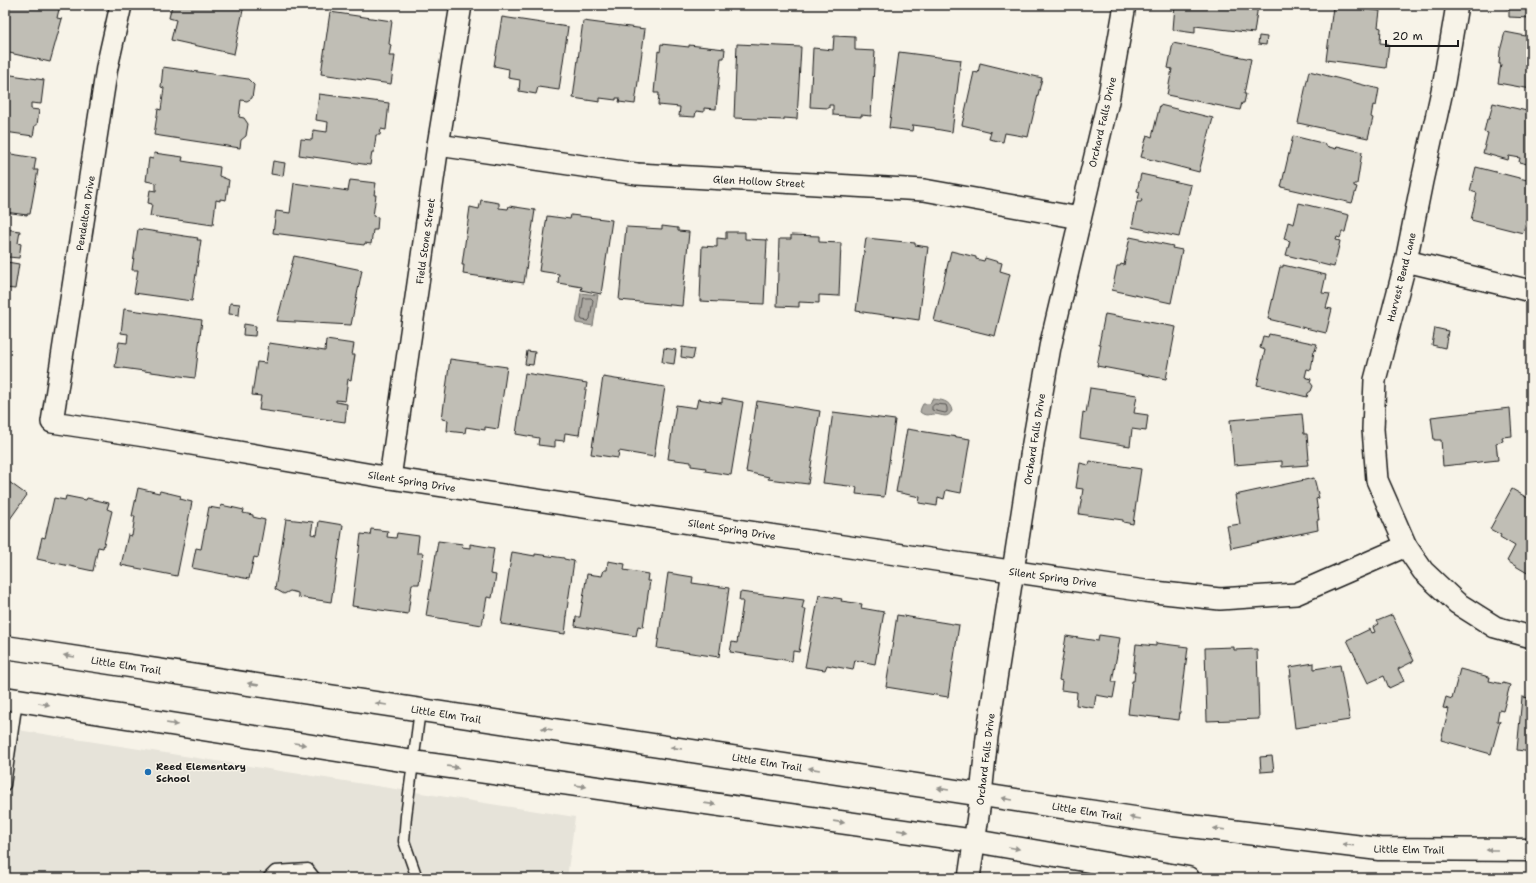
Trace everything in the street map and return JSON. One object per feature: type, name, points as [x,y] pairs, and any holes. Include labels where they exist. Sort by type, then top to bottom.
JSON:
[{"type":"street","name":"Pendelton Drive","points":[[52,422],[107,67],[121,5]]},
{"type":"street","name":"Field Stone Street","points":[[390,478],[438,145],[461,5]]},
{"type":"street","name":"Orchard Falls Drive","points":[[969,878],[981,795],[987,737],[1033,443],[1050,347],[1108,101],[1125,5]]},
{"type":"street","name":"Harvest Bend Lane","points":[[1457,5],[1444,82],[1406,261],[1375,380],[1373,429],[1377,480],[1406,546],[1423,571],[1457,603],[1495,627],[1531,637]]},
{"type":"street","name":"Glen Hollow Street","points":[[438,145],[637,174],[924,190],[1080,218]]},
{"type":"street","points":[[1406,261],[1531,291]]},
{"type":"street","name":"Silent Spring Drive","points":[[52,422],[145,436],[390,478],[1014,572],[1220,599],[1296,594],[1406,546]]},
{"type":"street","name":"Little Elm Trail","points":[[5,647],[1174,824],[1379,849],[1531,850]]},
{"type":"street","points":[[11,699],[414,762],[975,841],[1188,878]]},
{"type":"lane","points":[[5,785],[11,699]]},
{"type":"lane","points":[[417,878],[404,841],[420,710]]},
{"type":"lane","points":[[268,878],[275,871],[308,869],[315,878]]},
{"type":"shaded area","name":"Reed Elementary School","points":[[5,728],[575,817],[567,878],[5,878]]},
{"type":"water","points":[[581,293],[598,295],[593,326],[576,323]]},
{"type":"water","points":[[932,399],[942,400],[947,403],[951,407],[952,411],[947,416],[922,414],[920,412],[923,404],[930,404]]},
{"type":"building","points":[[5,5],[60,5],[57,18],[62,19],[50,62],[5,52]]},
{"type":"building","points":[[172,5],[244,5],[234,54],[171,40],[176,20],[169,18]]},
{"type":"building","points":[[1175,5],[1258,5],[1254,33],[1195,26],[1195,33],[1173,30]]},
{"type":"building","points":[[1336,5],[1380,11],[1378,27],[1381,28],[1380,43],[1389,44],[1386,68],[1326,60],[1333,7],[1336,8]]},
{"type":"building","points":[[1505,5],[1531,5],[1531,18],[1509,17],[1509,8],[1505,8]]},
{"type":"building","points":[[330,12],[392,21],[389,56],[395,56],[391,84],[321,74]]},
{"type":"building","points":[[502,17],[568,27],[559,90],[538,87],[536,94],[519,91],[520,80],[508,78],[509,69],[494,66]]},
{"type":"building","points":[[583,21],[645,29],[635,104],[619,102],[620,98],[616,98],[616,100],[600,98],[600,102],[573,98]]},
{"type":"building","points":[[1505,32],[1531,37],[1531,89],[1498,83],[1501,64],[1499,64],[1500,51]]},
{"type":"building","points":[[834,36],[855,37],[855,50],[875,51],[871,116],[861,115],[861,117],[833,115],[833,105],[829,105],[829,108],[810,107],[813,48],[833,50]]},
{"type":"building","points":[[1259,36],[1267,37],[1266,45],[1258,44]]},
{"type":"building","points":[[1173,43],[1251,59],[1244,94],[1246,94],[1244,103],[1242,103],[1240,110],[1167,95],[1172,69],[1168,68]]},
{"type":"building","points":[[661,44],[725,49],[724,58],[721,58],[716,109],[704,108],[704,112],[696,111],[695,117],[679,116],[680,107],[658,105],[659,93],[654,93],[658,51],[660,52]]},
{"type":"building","points":[[737,44],[801,47],[797,119],[784,118],[784,120],[734,118]]},
{"type":"building","points":[[899,52],[961,60],[952,132],[913,125],[912,131],[889,128]]},
{"type":"building","points":[[980,63],[1042,78],[1028,137],[1005,133],[1003,142],[989,139],[991,132],[962,125],[974,72],[978,73]]},
{"type":"building","points":[[163,67],[248,79],[254,85],[252,98],[247,101],[241,100],[239,117],[244,118],[248,124],[246,136],[241,140],[240,148],[154,135],[158,109],[161,110],[164,88],[161,87]]},
{"type":"building","points":[[1309,71],[1379,89],[1376,106],[1373,105],[1371,117],[1373,118],[1368,138],[1298,123]]},
{"type":"building","points":[[5,74],[44,80],[41,104],[31,103],[31,109],[39,110],[37,125],[35,125],[33,136],[5,132]]},
{"type":"building","points":[[319,94],[389,103],[386,130],[381,129],[380,135],[376,135],[374,152],[372,152],[370,165],[299,155],[301,139],[312,140],[313,130],[327,132],[328,122],[316,120]]},
{"type":"building","points":[[1493,103],[1531,112],[1531,165],[1519,162],[1520,158],[1509,156],[1508,160],[1483,153],[1488,133],[1484,132]]},
{"type":"building","points":[[1160,105],[1213,118],[1199,172],[1141,157],[1147,135],[1152,137]]},
{"type":"building","points":[[1293,136],[1326,144],[1326,146],[1336,149],[1337,146],[1362,152],[1357,184],[1354,184],[1354,186],[1357,187],[1352,203],[1281,187]]},
{"type":"building","points":[[5,153],[36,158],[34,170],[38,170],[30,214],[27,215],[5,212]]},
{"type":"building","points":[[154,153],[183,157],[182,161],[220,167],[219,176],[229,180],[226,200],[216,200],[213,225],[150,216],[152,204],[148,203],[150,190],[156,191],[156,183],[146,181],[149,158],[153,159]]},
{"type":"building","points":[[273,161],[285,163],[283,176],[271,174]]},
{"type":"building","points":[[1476,167],[1531,181],[1531,200],[1523,233],[1471,220],[1477,193],[1470,191]]},
{"type":"building","points":[[1141,174],[1191,185],[1179,237],[1132,227],[1137,202],[1141,202],[1142,200],[1138,199],[1140,192],[1137,191]]},
{"type":"building","points":[[350,180],[376,183],[373,216],[378,217],[377,230],[373,230],[371,244],[365,243],[364,245],[273,233],[276,211],[290,213],[294,183],[348,191]]},
{"type":"building","points":[[481,200],[499,203],[499,208],[508,209],[509,206],[535,210],[524,283],[463,274],[464,265],[462,265],[470,207],[479,209]]},
{"type":"building","points":[[1299,203],[1349,215],[1345,232],[1342,232],[1340,238],[1337,237],[1336,240],[1340,241],[1334,267],[1286,255],[1290,241],[1284,239],[1288,222],[1294,224]]},
{"type":"building","points":[[571,215],[612,220],[601,294],[581,290],[582,287],[558,283],[559,274],[539,271],[547,216],[570,219]]},
{"type":"building","points":[[662,226],[678,228],[678,231],[689,232],[682,306],[619,300],[626,227],[662,229]]},
{"type":"building","points":[[5,229],[20,231],[18,243],[21,244],[19,258],[8,257],[7,262],[19,264],[15,289],[5,288]]},
{"type":"building","points":[[138,229],[198,238],[197,240],[201,240],[192,301],[134,293],[138,270],[132,270]]},
{"type":"building","points":[[726,232],[745,232],[745,239],[767,240],[764,304],[700,301],[702,246],[717,247],[717,238],[726,239]]},
{"type":"building","points":[[791,235],[819,236],[819,242],[841,243],[839,296],[819,295],[819,303],[799,302],[799,307],[777,306],[779,239],[791,239]]},
{"type":"building","points":[[1130,237],[1173,246],[1172,248],[1182,250],[1171,303],[1112,290],[1117,266],[1120,266],[1121,264],[1124,265]]},
{"type":"building","points":[[866,238],[915,243],[915,245],[928,247],[919,320],[856,311]]},
{"type":"building","points":[[951,251],[976,257],[976,259],[984,261],[985,258],[1002,263],[1000,271],[1010,274],[995,336],[934,321]]},
{"type":"building","points":[[294,256],[362,270],[351,325],[277,321]]},
{"type":"building","points":[[1283,265],[1326,275],[1322,293],[1330,294],[1326,308],[1332,309],[1326,333],[1268,319],[1280,267],[1283,267]]},
{"type":"building","points":[[230,303],[240,304],[239,315],[229,314]]},
{"type":"building","points":[[124,309],[202,320],[195,378],[115,367],[119,342],[127,343],[128,334],[121,333]]},
{"type":"building","points":[[1105,314],[1176,327],[1166,379],[1097,366],[1101,344],[1099,344]]},
{"type":"building","points":[[244,324],[256,326],[255,336],[243,335]]},
{"type":"building","points":[[1435,328],[1448,331],[1445,348],[1432,345]]},
{"type":"building","points":[[1269,334],[1317,344],[1314,351],[1311,370],[1307,369],[1305,377],[1311,379],[1310,382],[1313,386],[1307,397],[1257,385],[1265,350],[1260,348],[1263,336],[1268,337]]},
{"type":"building","points":[[326,340],[354,344],[352,355],[355,355],[351,380],[348,379],[345,401],[336,400],[336,402],[347,404],[345,422],[259,410],[261,396],[252,395],[257,362],[266,363],[269,343],[325,351]]},
{"type":"building","points":[[682,347],[695,349],[693,359],[681,357]]},
{"type":"building","points":[[664,348],[676,350],[674,364],[662,362]]},
{"type":"building","points":[[527,351],[535,352],[533,365],[525,364]]},
{"type":"building","points":[[450,359],[507,367],[498,429],[485,427],[485,430],[466,427],[465,433],[447,431],[448,420],[442,419]]},
{"type":"building","points":[[525,373],[587,383],[579,435],[565,433],[564,441],[555,440],[555,447],[538,445],[539,438],[516,434]]},
{"type":"building","points":[[603,377],[665,387],[654,457],[619,451],[618,458],[591,454]]},
{"type":"building","points":[[1090,388],[1137,395],[1134,413],[1148,415],[1146,431],[1132,429],[1130,446],[1080,438],[1083,412],[1086,413]]},
{"type":"building","points":[[722,398],[743,402],[731,475],[705,471],[706,468],[691,466],[691,462],[668,459],[676,405],[696,408],[698,399],[722,403]]},
{"type":"building","points":[[757,401],[820,411],[808,484],[768,479],[769,477],[746,472]]},
{"type":"building","points":[[1510,408],[1512,436],[1502,437],[1503,441],[1496,443],[1498,460],[1443,466],[1441,440],[1434,440],[1431,417]]},
{"type":"building","points":[[833,412],[895,420],[884,497],[856,494],[857,487],[823,483]]},
{"type":"building","points":[[1302,414],[1304,434],[1307,434],[1308,465],[1282,467],[1282,461],[1234,465],[1230,420]]},
{"type":"building","points":[[907,429],[970,439],[961,493],[946,490],[944,499],[938,497],[937,506],[919,503],[920,497],[896,492]]},
{"type":"building","points":[[1090,461],[1141,469],[1133,524],[1123,522],[1123,520],[1079,514],[1083,489],[1076,488],[1080,463],[1089,465]]},
{"type":"building","points":[[1314,478],[1319,498],[1316,499],[1319,520],[1317,520],[1318,530],[1231,548],[1227,526],[1240,524],[1235,495]]},
{"type":"building","points":[[5,479],[27,495],[10,519],[5,515]]},
{"type":"building","points":[[138,488],[181,496],[180,499],[192,502],[177,576],[121,565],[128,535],[132,536],[135,516],[132,516]]},
{"type":"building","points":[[1512,489],[1531,500],[1531,570],[1529,574],[1507,561],[1515,546],[1500,537],[1501,535],[1490,529]]},
{"type":"building","points":[[66,496],[86,500],[87,498],[109,503],[107,509],[112,511],[103,548],[98,547],[93,571],[37,559],[42,537],[45,538],[54,498],[65,500]]},
{"type":"building","points":[[221,505],[244,510],[243,513],[265,520],[258,558],[254,557],[249,579],[192,568],[196,548],[201,549],[209,507],[220,509]]},
{"type":"building","points":[[286,519],[313,522],[311,534],[317,535],[319,521],[343,525],[331,602],[298,597],[298,593],[290,591],[284,594],[275,589]]},
{"type":"building","points":[[371,529],[388,531],[387,537],[396,538],[397,533],[419,536],[417,553],[423,553],[419,584],[412,584],[408,614],[352,606],[361,534],[370,535]]},
{"type":"building","points":[[438,541],[463,544],[462,547],[470,548],[470,544],[494,548],[490,574],[496,575],[492,598],[487,597],[482,625],[426,616]]},
{"type":"building","points":[[512,552],[535,556],[535,554],[564,558],[574,561],[566,616],[565,634],[501,624]]},
{"type":"building","points":[[608,561],[625,564],[624,570],[648,574],[647,581],[650,581],[643,627],[638,626],[636,636],[575,626],[576,617],[580,617],[587,574],[602,576],[604,570],[607,570]]},
{"type":"building","points":[[668,573],[693,577],[692,583],[729,588],[719,657],[657,648]]},
{"type":"building","points":[[740,592],[804,600],[802,609],[806,609],[799,652],[793,651],[792,661],[730,652],[732,642],[737,643],[743,601],[739,601]]},
{"type":"building","points":[[819,595],[842,599],[841,601],[862,604],[861,608],[884,612],[875,664],[855,660],[853,670],[827,665],[825,670],[805,667]]},
{"type":"building","points":[[897,615],[959,625],[948,697],[886,687]]},
{"type":"building","points":[[1392,615],[1414,661],[1398,669],[1404,681],[1389,688],[1384,676],[1368,683],[1347,640],[1370,629],[1372,633],[1375,632],[1373,627],[1379,624],[1377,621]]},
{"type":"building","points":[[1099,635],[1120,638],[1112,682],[1116,682],[1113,698],[1096,695],[1094,708],[1076,705],[1077,692],[1061,690],[1062,681],[1059,680],[1066,636],[1098,641]]},
{"type":"building","points":[[1156,643],[1188,647],[1179,720],[1128,714],[1132,681],[1134,681],[1135,672],[1133,672],[1136,644],[1156,646]]},
{"type":"building","points":[[1234,647],[1234,650],[1257,649],[1259,719],[1207,721],[1205,648]]},
{"type":"building","points":[[1314,663],[1314,669],[1340,665],[1350,720],[1295,728],[1289,676],[1291,676],[1290,667]]},
{"type":"building","points":[[1460,669],[1490,677],[1489,681],[1510,685],[1503,711],[1499,710],[1497,721],[1500,721],[1491,754],[1441,740],[1449,709],[1443,708],[1446,697],[1452,699]]},
{"type":"building","points":[[1522,697],[1531,698],[1531,752],[1517,750]]},
{"type":"building","points":[[1272,756],[1274,771],[1261,772],[1260,757]]},
{"type":"place","name":"Reed Elementary School","points":[[148,772]]}]
